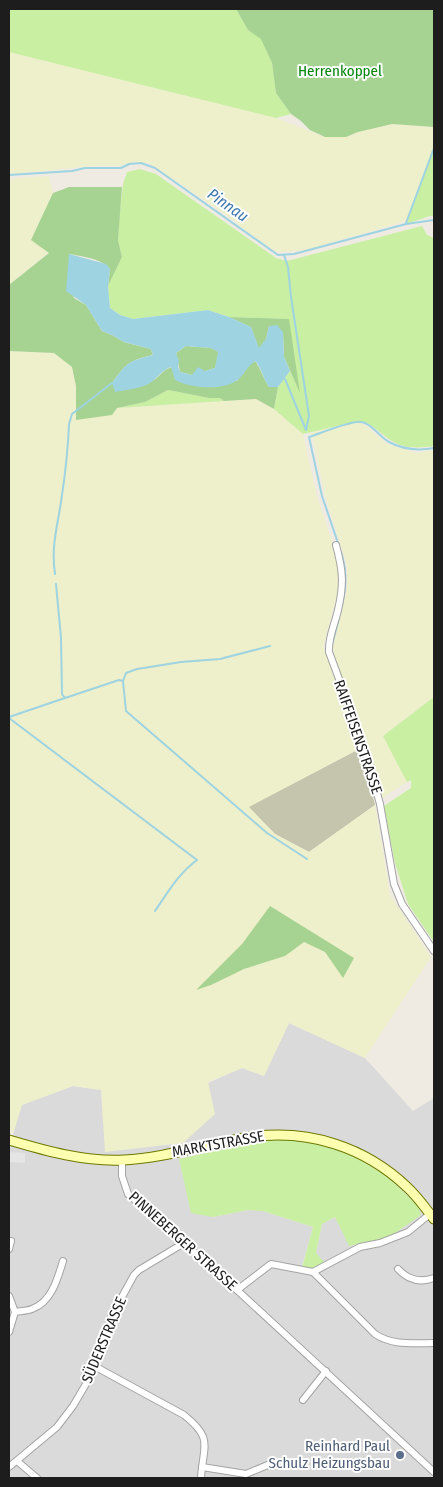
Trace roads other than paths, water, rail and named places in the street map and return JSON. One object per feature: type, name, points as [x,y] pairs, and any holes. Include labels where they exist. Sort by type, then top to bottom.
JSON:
[{"type":"main road","name":"MARKTSTRASSE","points":[[122,1160],[145,1158],[250,1137],[284,1135],[315,1138],[338,1144],[380,1164],[408,1187],[432,1217]]},
{"type":"main road","points":[[9,1140],[71,1156],[122,1160]]},
{"type":"street","name":"RAIFFEISENSTRASSE","points":[[336,545],[342,566],[344,583],[328,644],[328,652],[365,749],[380,804],[394,884],[402,904],[434,951]]},
{"type":"street","name":"PINNEBERGER STRASSE","points":[[122,1160],[122,1176],[128,1194],[237,1290],[434,1472]]},
{"type":"street","points":[[313,1272],[360,1247],[380,1243],[408,1232],[432,1217]]},
{"type":"street","points":[[9,1249],[11,1241]]},
{"type":"street","name":"SÜDERSTRASSE","points":[[9,1467],[57,1427],[73,1406],[96,1367],[95,1362],[111,1317],[134,1275],[184,1243]]},
{"type":"street","points":[[15,1312],[35,1308],[48,1297],[56,1282],[63,1261]]},
{"type":"street","points":[[237,1290],[271,1264],[313,1272],[375,1334],[383,1339],[395,1343],[434,1343]]},
{"type":"street","points":[[398,1269],[404,1276],[418,1281],[434,1278]]},
{"type":"street","points":[[9,1296],[15,1312],[9,1332]]},
{"type":"street","points":[[96,1367],[184,1415],[197,1425],[206,1442],[201,1478]]},
{"type":"street","points":[[303,1400],[326,1371]]},
{"type":"street","points":[[17,1461],[37,1478]]},
{"type":"street","points":[[202,1467],[246,1474],[270,1464]]},
{"type":"water","points":[[69,254],[106,264],[110,269],[108,286],[110,308],[120,315],[133,319],[208,310],[251,327],[259,348],[266,339],[269,326],[277,325],[283,332],[284,357],[290,371],[278,387],[269,387],[255,361],[236,381],[222,386],[206,387],[189,385],[175,380],[171,367],[146,385],[115,392],[112,383],[121,371],[132,361],[153,355],[151,349],[124,342],[102,331],[86,305],[66,291]],"holes":[[[186,346],[211,348],[218,352],[215,368],[205,371],[198,367],[192,375],[180,372],[176,353]]]},
{"type":"waterway","points":[[406,223],[434,148]]},
{"type":"waterway","name":"Pinnau","points":[[9,175],[72,171],[85,168],[121,168],[129,164],[141,163],[155,168],[278,255],[294,254],[406,224],[434,220]]},
{"type":"waterway","points":[[284,255],[288,267],[309,416],[306,430]]},
{"type":"waterway","points":[[285,379],[306,430]]},
{"type":"waterway","points":[[55,574],[54,546],[65,473],[69,424],[72,414],[112,383]]},
{"type":"waterway","points":[[338,543],[322,496],[309,437],[346,424],[362,422],[370,426],[385,440],[400,447],[417,450],[434,448]]},
{"type":"waterway","points":[[340,613],[344,598],[345,582],[345,567],[341,552]]},
{"type":"waterway","points":[[9,717],[65,698],[62,694],[61,638],[56,584]]},
{"type":"waterway","points":[[332,645],[339,618]]},
{"type":"waterway","points":[[123,681],[126,673],[137,669],[181,662],[220,659],[270,646]]},
{"type":"waterway","points":[[65,698],[119,680],[123,681],[126,711],[267,833],[307,859]]},
{"type":"waterway","points":[[9,718],[197,860],[179,877],[155,911]]},
{"type":"place","name":"Reinhard Paul Schulz Heizungsbau","points":[[400,1455]]},
{"type":"park label","name":"Herrenkoppel","points":[[340,71]]}]
